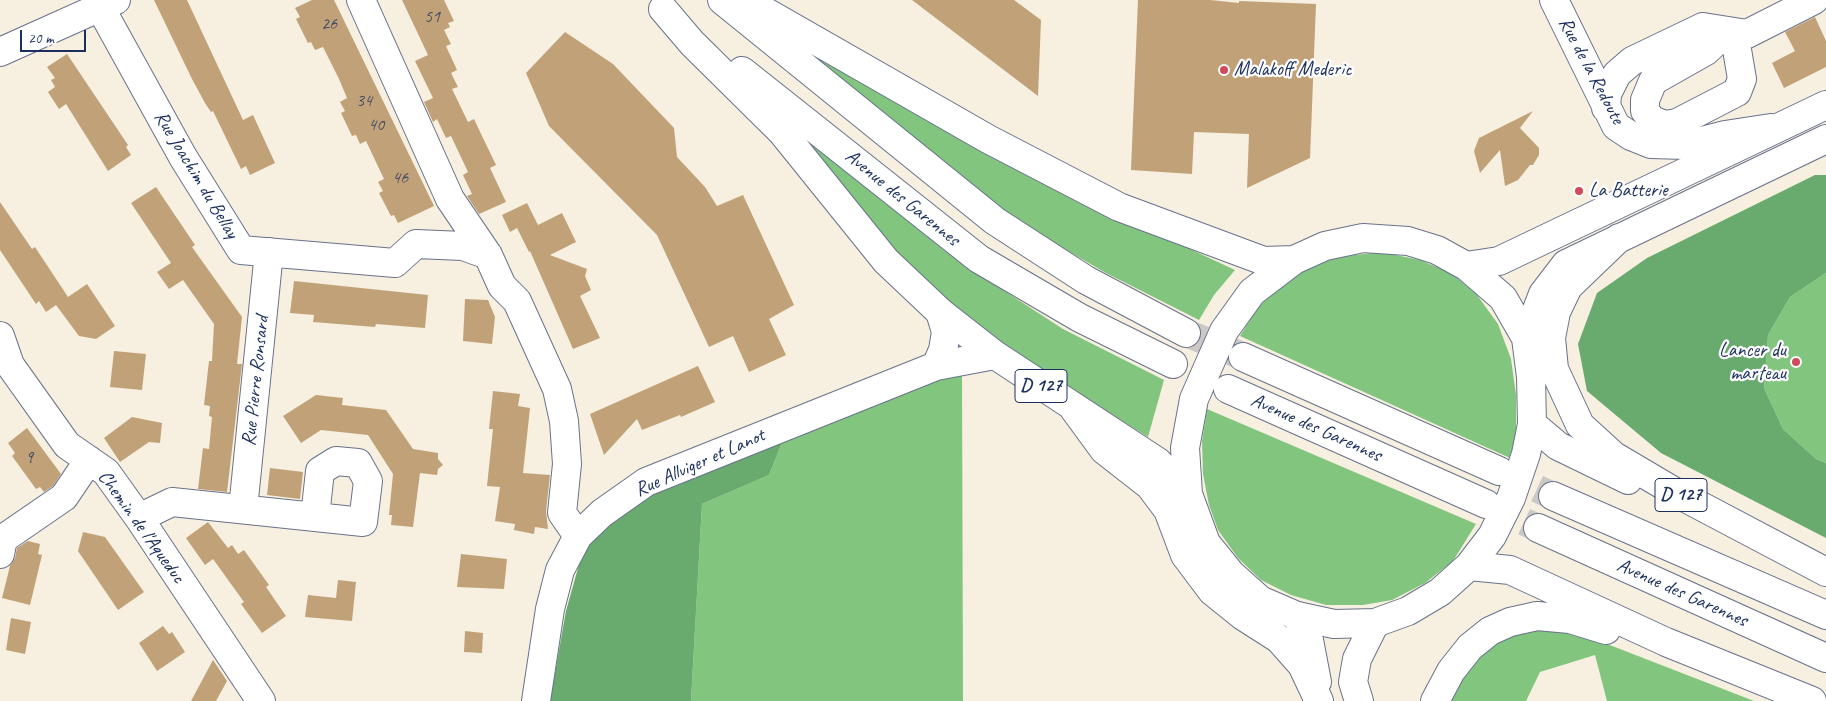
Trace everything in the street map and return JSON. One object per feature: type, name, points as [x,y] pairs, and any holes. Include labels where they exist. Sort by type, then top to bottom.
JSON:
[{"type":"main road","points":[[361,0],[450,199],[488,255],[502,286],[517,301],[557,388],[564,421],[567,464],[562,513],[578,536]]},
{"type":"main road","name":"Avenue des Garennes","points":[[722,0],[995,221],[1086,280],[1186,333]]},
{"type":"main road","points":[[745,0],[988,139],[1119,207],[1264,261],[1294,260]]},
{"type":"main road","name":"Rue de la Redoute","points":[[1554,0],[1616,126],[1631,136],[1652,144],[1686,145],[1725,135],[1780,127]]},
{"type":"main road","points":[[1606,108],[1607,94],[1617,74],[1632,61],[1703,28],[1747,34],[1814,0]]},
{"type":"main road","name":"Rue Joachim du Bellay","points":[[0,52],[108,3],[183,157],[241,250],[395,263],[416,244],[463,246],[488,255]]},
{"type":"main road","name":"Avenue des Garennes","points":[[658,5],[979,259],[1080,318],[1173,364]]},
{"type":"main road","name":"D 127","points":[[658,5],[692,43],[782,132],[886,261],[940,312],[995,355],[1158,462],[1188,494]]},
{"type":"main road","points":[[1466,266],[1499,261],[1826,104]]},
{"type":"main road","name":"D 127","points":[[1526,338],[1543,294],[1566,264],[1826,139]]},
{"type":"main road","points":[[1364,238],[1408,241],[1437,250],[1466,266],[1503,298],[1526,338],[1531,377],[1532,424],[1526,454],[1511,498],[1492,536],[1468,566],[1440,592],[1416,606],[1375,623],[1334,624],[1297,616],[1260,600],[1231,574],[1206,543],[1188,494],[1185,448],[1194,399],[1224,331],[1252,292],[1294,260],[1326,246],[1364,238]]},
{"type":"main road","name":"D 127","points":[[1619,238],[1568,287],[1556,312],[1551,338],[1554,369],[1576,418],[1580,425],[1614,456],[1680,495],[1791,553]]},
{"type":"main road","name":"Rue Pierre Ronsard","points":[[243,509],[269,252]]},
{"type":"main road","points":[[936,366],[943,350],[946,332],[940,312]]},
{"type":"main road","name":"Chemin de l'Aqueduc","points":[[0,336],[10,364],[67,445],[106,472],[139,518],[261,701]]},
{"type":"main road","name":"Rue Allviger et Lanot","points":[[536,701],[550,609],[560,570],[578,536],[602,513],[646,482],[936,366],[995,355]]},
{"type":"main road","name":"Avenue des Garennes","points":[[1243,357],[1499,471]]},
{"type":"main road","name":"Avenue des Garennes","points":[[1228,389],[1486,504]]},
{"type":"main road","points":[[1074,408],[1104,450],[1155,492],[1168,510],[1184,555],[1212,591],[1243,616],[1279,639],[1302,665],[1320,701]]},
{"type":"main road","points":[[1532,424],[1558,446],[1606,471],[1791,553],[1826,572]]},
{"type":"main road","points":[[0,554],[3,539],[64,497],[89,460]]},
{"type":"main road","name":"Avenue des Garennes","points":[[1553,496],[1826,615]]},
{"type":"main road","points":[[139,518],[172,502],[315,517]]},
{"type":"main road","name":"Avenue des Garennes","points":[[1538,528],[1826,658]]},
{"type":"main road","points":[[1468,566],[1510,570],[1666,642],[1812,701]]},
{"type":"main road","points":[[1297,616],[1309,640],[1320,701]]},
{"type":"main road","points":[[1435,701],[1451,671],[1470,647],[1490,631],[1510,622],[1537,616],[1570,619],[1640,641],[1666,642]]},
{"type":"main road","points":[[1359,701],[1353,682],[1356,659],[1375,623]]},
{"type":"green space","points":[[813,56],[915,107],[1089,202],[1235,270],[1214,295],[1199,320],[1106,273],[1013,219]]},
{"type":"green space","points":[[801,135],[920,230],[986,279],[1063,329],[1164,380],[1148,437],[1026,361],[931,287],[871,229]]},
{"type":"green space","points":[[1815,175],[1826,175],[1826,273],[1790,297],[1768,335],[1764,388],[1783,429],[1816,459],[1826,463],[1826,538],[1661,453],[1587,391],[1578,344],[1597,293],[1647,258]]},
{"type":"green space","points":[[1381,252],[1420,260],[1451,273],[1477,295],[1498,324],[1511,359],[1516,395],[1516,432],[1510,458],[1240,336],[1256,310],[1279,286],[1307,269],[1338,257]]},
{"type":"green space","name":"Lancer du marteau","points":[[1826,273],[1826,463],[1816,459],[1783,429],[1764,388],[1768,335],[1790,297]]},
{"type":"green space","points":[[962,371],[963,701],[691,701],[702,504],[769,475],[785,435]]},
{"type":"green space","points":[[1207,409],[1476,524],[1453,561],[1425,583],[1392,600],[1363,605],[1326,605],[1291,595],[1261,580],[1238,558],[1218,530],[1209,505],[1203,474],[1202,441]]},
{"type":"green space","points":[[785,435],[769,475],[702,504],[691,701],[550,701],[566,611],[582,554],[606,522],[646,491]]},
{"type":"green space","points":[[1526,627],[1571,630],[1754,701],[1607,701],[1595,655],[1540,672],[1526,701],[1448,701],[1477,651]]},
{"type":"building","points":[[154,0],[187,0],[243,120],[253,115],[275,163],[250,175],[246,166],[241,169],[213,111],[211,112],[205,103],[192,79]]},
{"type":"building","points":[[312,0],[334,0],[434,206],[398,223],[394,215],[391,216],[379,193],[383,191],[378,182],[384,179],[366,141],[360,144],[356,135],[352,136],[341,113],[345,111],[340,102],[347,98],[339,79],[323,47],[315,50],[311,42],[308,43],[296,19],[300,17],[295,8]]},
{"type":"building","points":[[402,0],[444,0],[454,21],[448,23],[450,27],[444,30],[451,44],[446,46],[457,70],[451,73],[458,87],[452,89],[468,122],[474,119],[496,165],[490,168],[506,202],[479,214],[467,196],[472,194],[463,175],[468,172],[451,136],[446,138],[437,119],[433,122],[424,102],[433,98],[415,61],[428,55]]},
{"type":"building","points":[[912,0],[1014,0],[1041,20],[1038,96]]},
{"type":"building","name":"Malakoff Mederic","points":[[1138,0],[1210,0],[1239,3],[1239,1],[1316,4],[1310,158],[1247,188],[1249,134],[1194,132],[1192,174],[1131,170]]},
{"type":"building","points":[[1815,17],[1826,41],[1826,67],[1784,88],[1772,63],[1795,51],[1785,32]]},
{"type":"building","points":[[565,32],[613,64],[674,128],[677,157],[705,187],[717,206],[743,195],[794,305],[769,319],[786,355],[749,372],[733,336],[709,347],[657,235],[549,126],[526,73]]},
{"type":"building","points":[[67,54],[128,145],[126,147],[131,155],[108,171],[66,104],[59,109],[48,92],[55,87],[51,80],[55,78],[47,67]]},
{"type":"building","points":[[1533,111],[1520,128],[1539,148],[1539,155],[1533,165],[1530,165],[1518,180],[1505,186],[1500,150],[1480,173],[1474,151],[1479,138]]},
{"type":"building","points":[[156,187],[195,245],[192,247],[242,317],[237,364],[242,364],[227,492],[198,489],[203,448],[209,449],[212,417],[209,416],[210,406],[204,405],[209,361],[212,361],[214,324],[183,280],[169,289],[157,272],[171,263],[131,203]]},
{"type":"building","points":[[0,202],[32,249],[35,247],[68,297],[87,284],[115,326],[96,339],[79,336],[56,305],[46,312],[39,301],[36,304],[0,250]]},
{"type":"building","points":[[527,203],[538,225],[562,213],[576,242],[550,255],[587,269],[585,276],[591,290],[580,296],[600,338],[573,349],[530,251],[517,228],[510,232],[502,215]]},
{"type":"building","points":[[294,281],[428,295],[425,328],[376,324],[375,327],[313,322],[314,315],[290,313]]},
{"type":"building","points":[[465,299],[488,300],[495,317],[492,344],[463,341]]},
{"type":"building","points":[[114,351],[146,354],[142,390],[110,387]]},
{"type":"building","points":[[698,366],[715,402],[681,417],[680,415],[642,430],[637,419],[604,455],[590,414]]},
{"type":"building","points":[[493,391],[520,394],[518,406],[530,408],[523,473],[550,475],[546,511],[548,529],[535,527],[534,534],[514,530],[515,524],[495,521],[500,487],[487,486],[493,429],[489,429]]},
{"type":"building","points":[[316,395],[343,398],[342,405],[386,410],[413,449],[438,453],[438,459],[443,465],[438,469],[437,475],[420,473],[413,527],[391,525],[392,515],[389,515],[393,474],[368,435],[321,430],[301,443],[283,416]]},
{"type":"building","points":[[132,417],[162,423],[160,443],[149,442],[120,462],[104,438]]},
{"type":"building","points":[[27,428],[61,474],[53,486],[44,492],[40,487],[36,489],[12,456],[15,453],[8,443]]},
{"type":"building","points":[[270,468],[303,472],[300,499],[267,495]]},
{"type":"building","points":[[208,522],[228,548],[232,545],[238,554],[244,550],[269,585],[266,587],[286,616],[262,633],[241,604],[244,602],[213,559],[205,565],[186,538]]},
{"type":"building","points":[[83,532],[105,537],[144,592],[118,610],[78,551]]},
{"type":"building","points":[[28,541],[40,544],[38,554],[42,555],[30,605],[2,598],[10,566],[15,558],[17,548]]},
{"type":"building","points":[[461,554],[507,559],[504,589],[457,587]]},
{"type":"building","points":[[338,580],[356,582],[352,621],[305,617],[308,595],[336,598]]},
{"type":"building","points":[[11,618],[31,622],[25,654],[6,650]]},
{"type":"building","points":[[163,626],[169,634],[172,632],[185,652],[157,671],[139,643]]},
{"type":"building","points":[[465,631],[483,633],[482,653],[464,652]]},
{"type":"building","points":[[213,660],[227,681],[216,701],[191,701]]},
{"type":"tunnel","points":[[1186,333],[1240,355]]},
{"type":"tunnel","points":[[1499,471],[1553,496]]},
{"type":"tunnel","points":[[1486,504],[1538,528]]},
{"type":"place","name":"Malakoff Mederic","points":[[1224,70]]},
{"type":"place","name":"La Batterie","points":[[1579,191]]},
{"type":"place","name":"Lancer du marteau","points":[[1796,362]]}]
